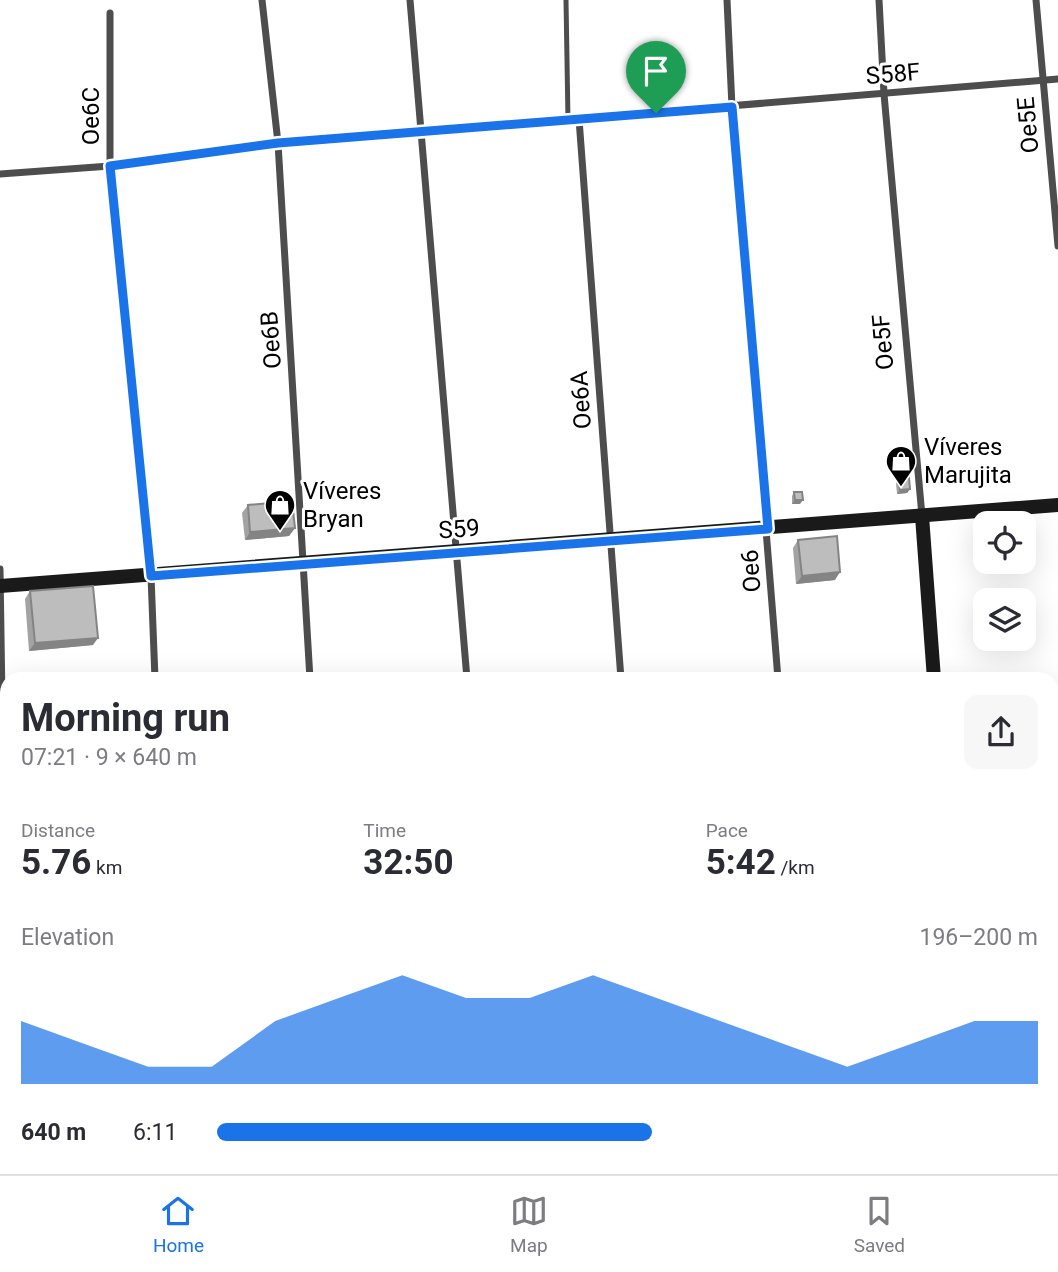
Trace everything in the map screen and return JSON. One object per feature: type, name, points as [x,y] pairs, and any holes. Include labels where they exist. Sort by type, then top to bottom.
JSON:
[{"type":"street","name":"Oe6B","points":[[262,0],[278,143],[310,672]]},
{"type":"street","points":[[410,0],[466,672]]},
{"type":"street","name":"Oe6","points":[[727,0],[732,107],[778,672]]},
{"type":"street","name":"Oe5F","points":[[879,0],[884,94],[933,672]]},
{"type":"street","name":"Oe5E","points":[[1036,0],[1058,246]]},
{"type":"street","name":"Oe6C","points":[[110,13],[110,166],[151,576],[156,672]]},
{"type":"street","name":"S58F","points":[[0,174],[110,166],[278,143],[1058,79]]},
{"type":"street","name":"Oe6A","points":[[579,119],[620,672]]},
{"type":"street","name":"S59","points":[[1,588],[305,562],[1058,505]]},
{"type":"street","points":[[0,569],[2,672]]},
{"type":"lane","points":[[566,0],[568,120]]},
{"type":"building","points":[[909,478],[910,489],[900,490],[899,479]]},
{"type":"building","points":[[794,492],[802,492],[803,500],[795,500]]},
{"type":"building","points":[[292,501],[295,528],[250,532],[248,505]]},
{"type":"building","points":[[837,536],[840,572],[802,576],[798,540]]},
{"type":"building","points":[[93,586],[98,638],[35,643],[30,591]]},
{"type":"place","name":"Víveres Marujita","points":[[901,488]]},
{"type":"place","name":"Víveres Bryan","points":[[280,532]]},
{"type":"route","points":[[732,107],[768,529],[305,562],[151,576],[110,166],[278,143],[656,113],[732,107]]}]
